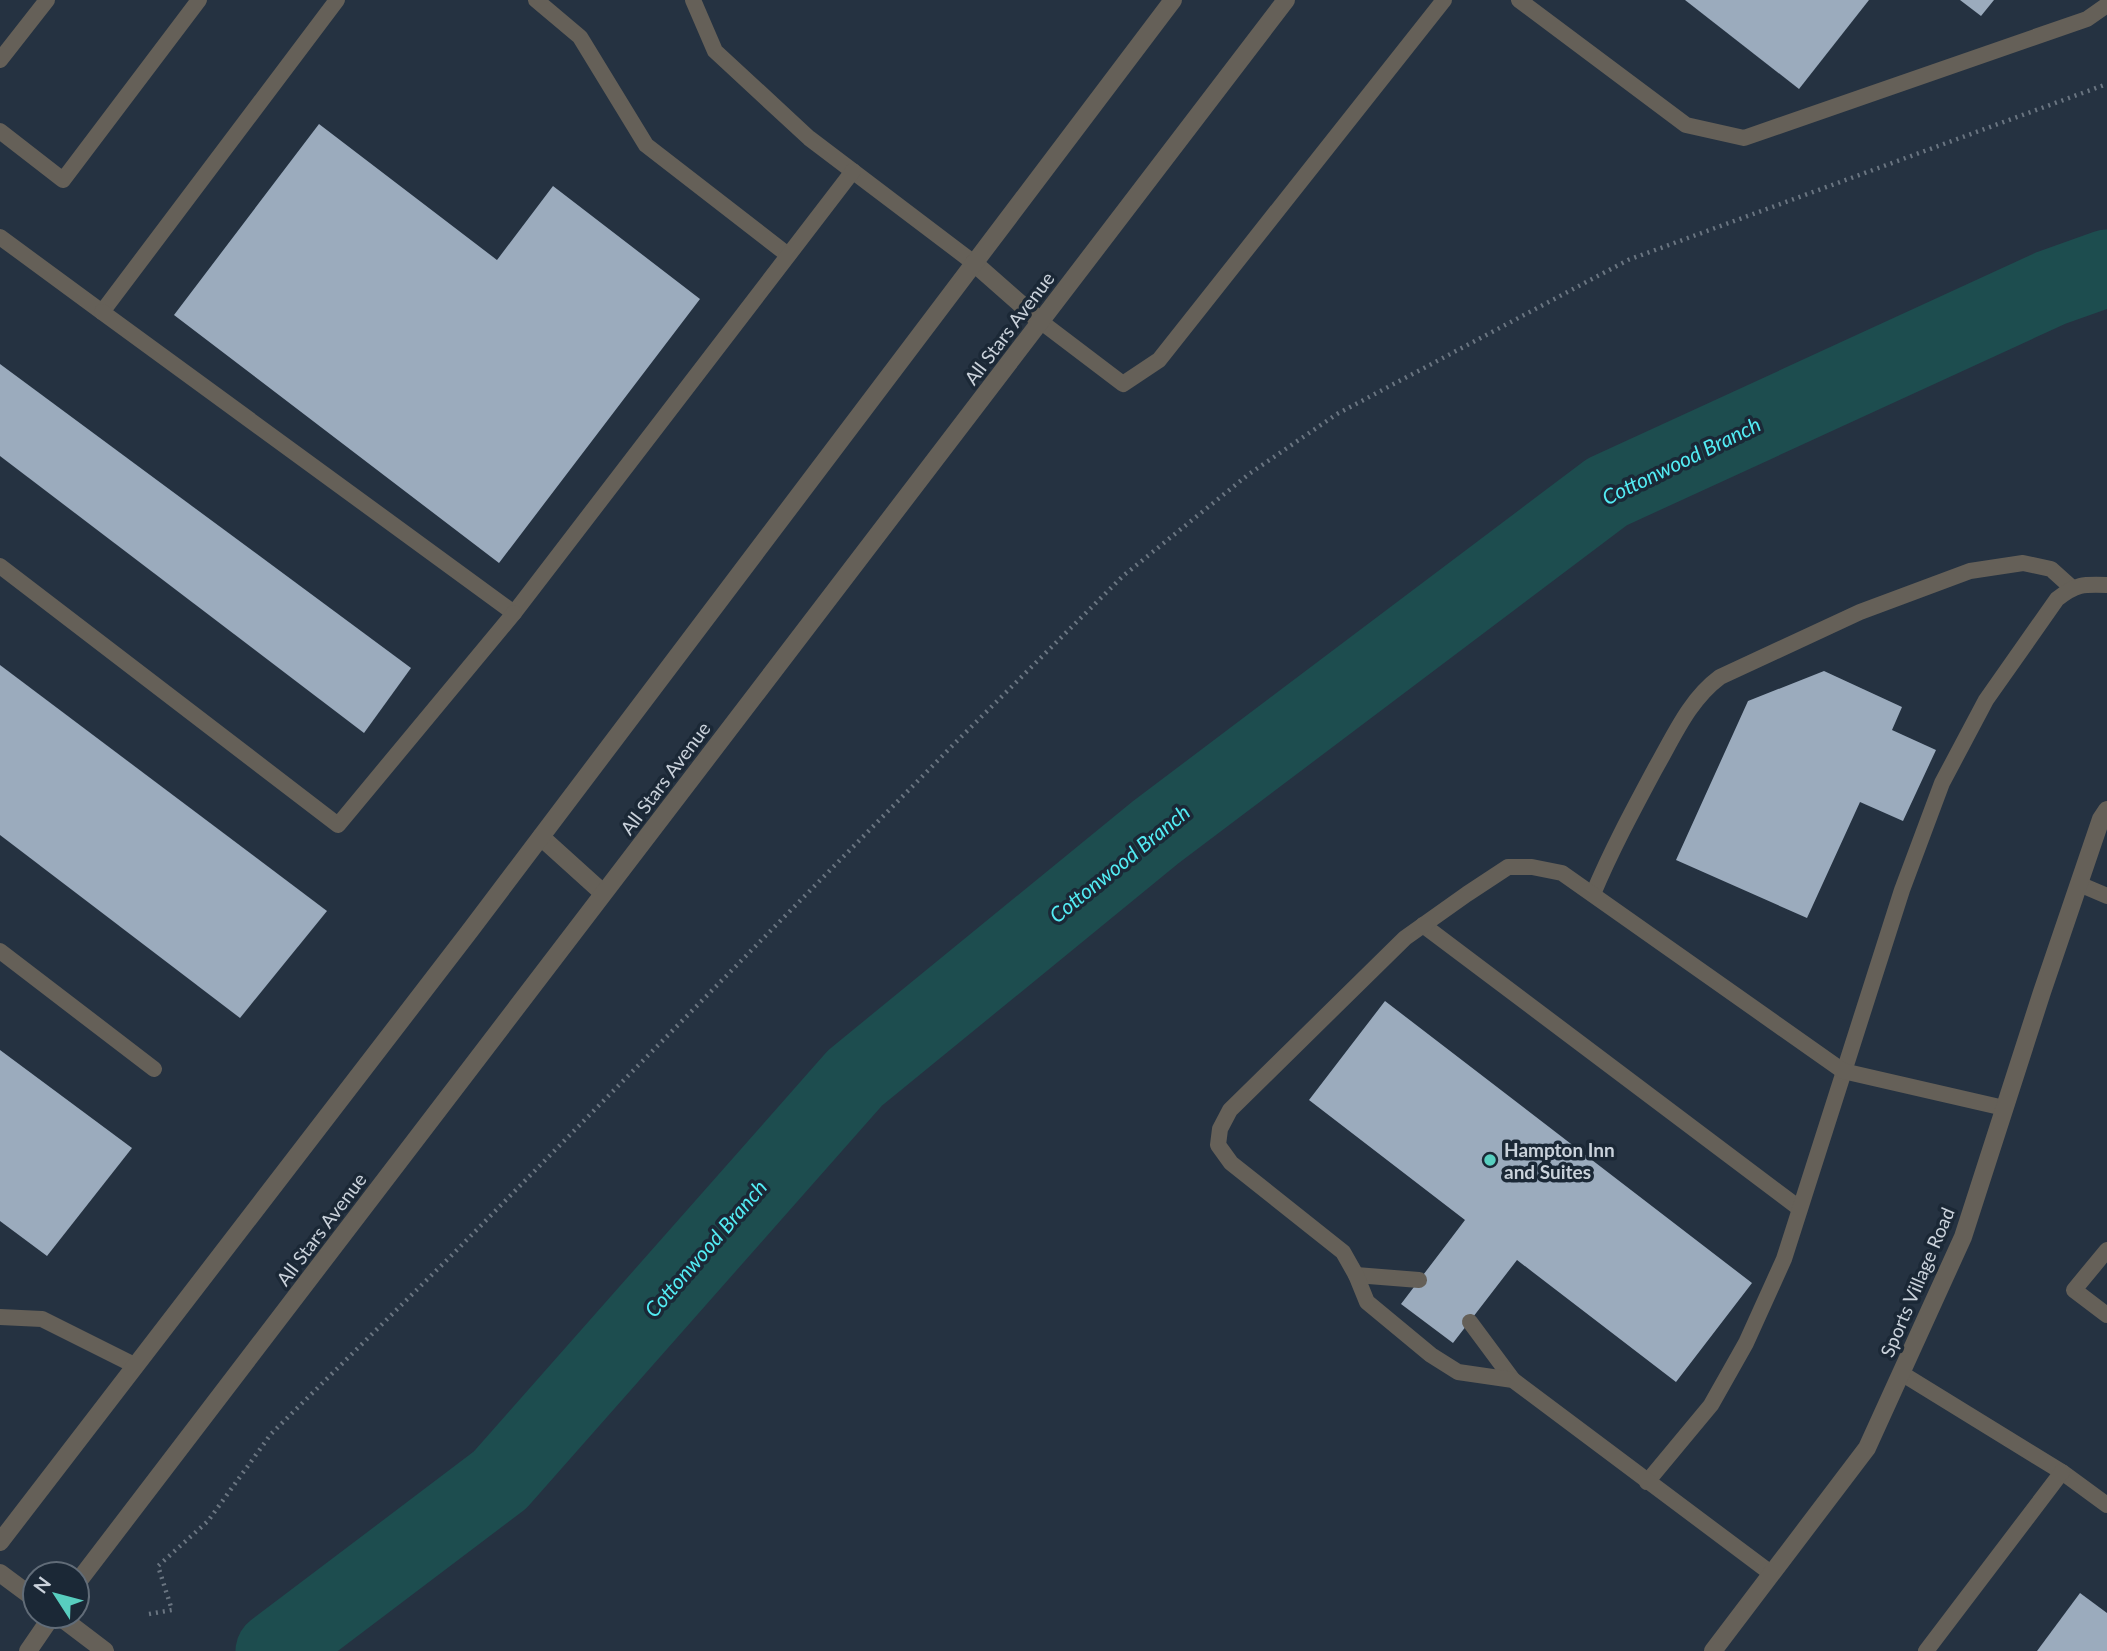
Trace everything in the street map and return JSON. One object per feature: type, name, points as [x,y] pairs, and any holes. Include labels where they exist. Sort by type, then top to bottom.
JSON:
[{"type":"street","points":[[0,1542],[541,837],[1173,0]]},
{"type":"street","name":"All Stars Avenue","points":[[91,1565],[1286,0]]},
{"type":"street","points":[[974,263],[1040,321]]},
{"type":"street","name":"Sports Village Road","points":[[1713,1651],[1867,1448],[1963,1237],[2079,884],[2107,810]]},
{"type":"street","points":[[541,837],[603,892]]},
{"type":"street","points":[[0,1573],[21,1589]]},
{"type":"street","points":[[28,1651],[42,1630]]},
{"type":"street","points":[[77,1630],[105,1651]]},
{"type":"lane","points":[[0,60],[47,0]]},
{"type":"lane","points":[[0,131],[63,180],[199,0]]},
{"type":"lane","points":[[102,312],[337,0]]},
{"type":"lane","points":[[536,0],[579,37],[646,145],[788,255]]},
{"type":"lane","points":[[693,0],[715,51],[809,138],[974,263]]},
{"type":"lane","points":[[1040,321],[1123,384],[1159,360],[1444,0]]},
{"type":"lane","points":[[1519,0],[1686,125],[1744,138],[2087,19],[2107,5]]},
{"type":"lane","points":[[0,566],[338,825],[514,613],[853,171]]},
{"type":"lane","points":[[0,237],[514,613]]},
{"type":"lane","points":[[1593,894],[1612,847],[1681,722],[1705,688],[1720,677],[1860,612],[1970,571],[2023,563],[2051,569],[2071,587]]},
{"type":"lane","points":[[1647,1482],[1711,1405],[1746,1343],[1783,1259],[1902,890],[1942,783],[1986,700],[2057,599],[2071,587],[2084,584],[2107,585]]},
{"type":"lane","points":[[1513,1380],[1458,1372],[1431,1356],[1367,1302],[1343,1252],[1231,1163],[1218,1145],[1220,1129],[1230,1110],[1405,939],[1508,867],[1532,867],[1562,873],[1843,1071],[2004,1108]]},
{"type":"lane","points":[[2079,884],[2107,897]]},
{"type":"lane","points":[[1423,925],[1799,1208]]},
{"type":"lane","points":[[0,951],[154,1069]]},
{"type":"lane","points":[[2107,1250],[2074,1290],[2107,1315]]},
{"type":"lane","points":[[1356,1275],[1419,1280]]},
{"type":"lane","points":[[0,1317],[42,1319],[136,1366]]},
{"type":"lane","points":[[1470,1322],[1513,1380],[1772,1574]]},
{"type":"lane","points":[[1901,1373],[2062,1472],[2107,1505]]},
{"type":"lane","points":[[1926,1651],[2062,1472]]},
{"type":"path","points":[[149,1614],[172,1610],[158,1566],[208,1521],[271,1434],[453,1254],[956,742],[1124,576],[1249,474],[1337,414],[1628,260],[2107,84]]},
{"type":"building","points":[[1685,0],[1869,0],[1799,89]]},
{"type":"building","points":[[1960,0],[1994,0],[1981,16]]},
{"type":"building","points":[[319,124],[497,260],[553,186],[700,299],[499,563],[174,315]]},
{"type":"building","points":[[0,364],[411,668],[364,733],[0,456]]},
{"type":"building","points":[[0,665],[327,911],[240,1018],[0,835]]},
{"type":"building","points":[[1824,671],[1902,707],[1892,730],[1936,750],[1903,821],[1860,802],[1807,918],[1676,860],[1748,701]]},
{"type":"building","name":"Hampton Inn and Suites","points":[[1385,1001],[1752,1283],[1676,1382],[1517,1260],[1453,1343],[1401,1304],[1465,1220],[1309,1100]]},
{"type":"building","points":[[0,1050],[132,1148],[47,1256],[0,1221]]},
{"type":"building","points":[[2080,1593],[2107,1613],[2107,1651],[2037,1651]]},
{"type":"waterway","name":"Cottonwood Branch","points":[[274,1651],[500,1480],[855,1078],[1156,832],[1607,492],[2051,288],[2107,268]]},
{"type":"place","name":"Hampton Inn and Suites","points":[[1490,1160]]}]
